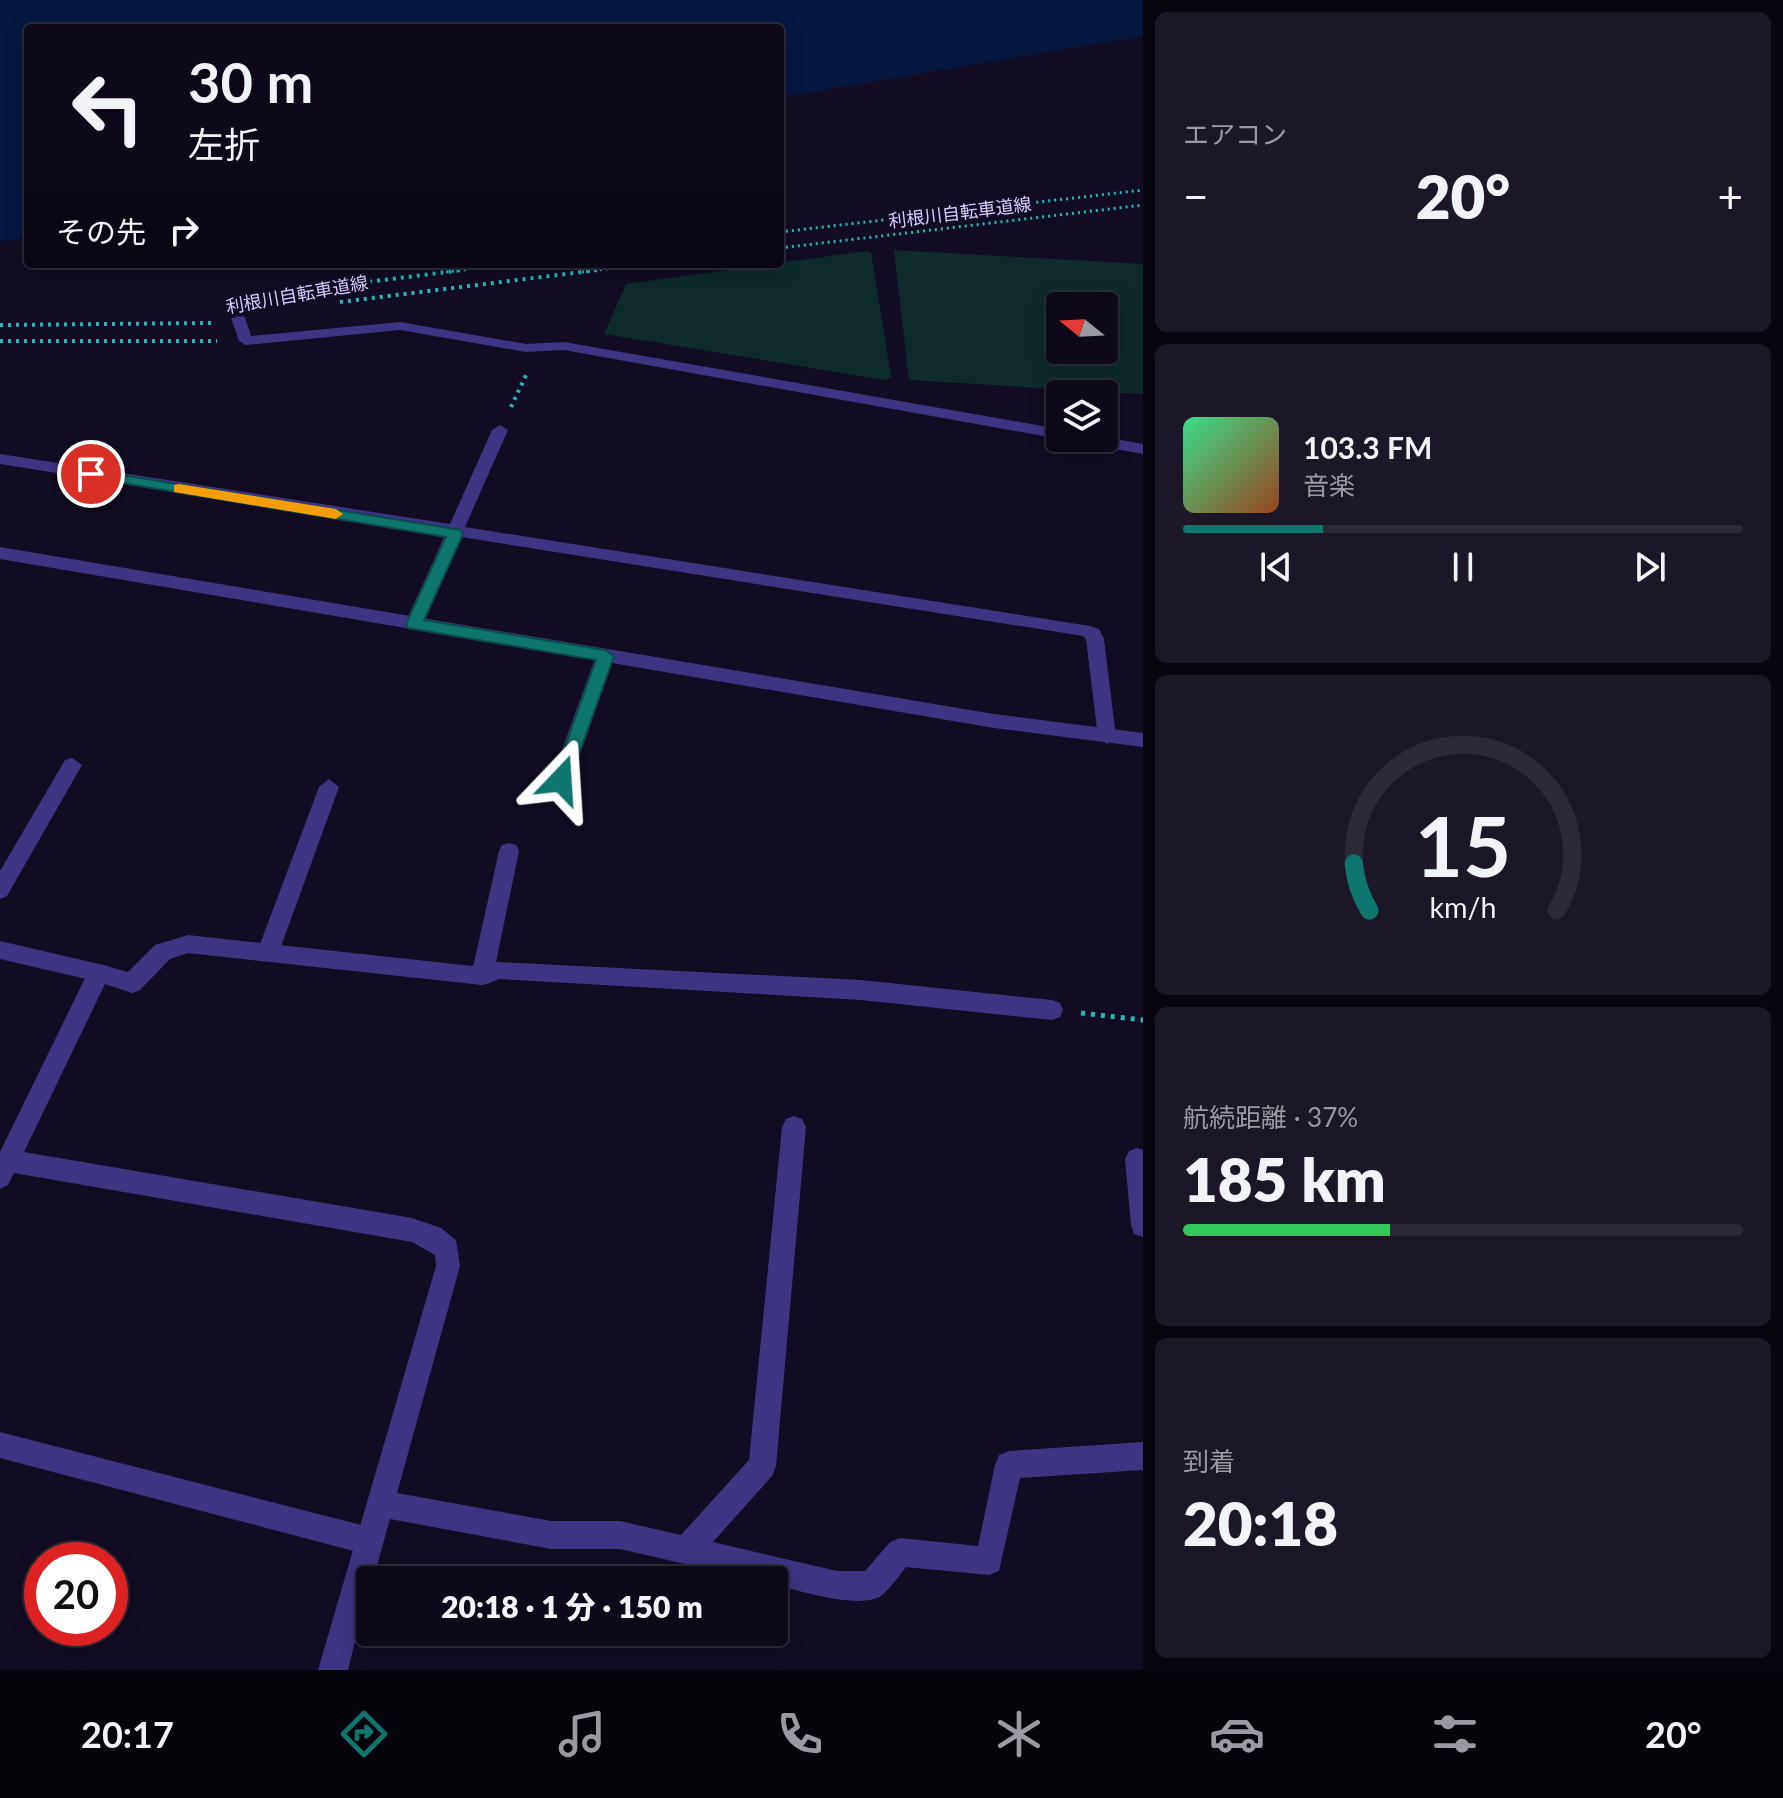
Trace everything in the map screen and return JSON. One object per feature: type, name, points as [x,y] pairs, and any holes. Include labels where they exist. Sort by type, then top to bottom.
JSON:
[{"type":"street","points":[[233,303],[246,341],[400,326],[526,348],[564,346],[1046,432]]},
{"type":"street","points":[[414,624],[500,430]]},
{"type":"street","points":[[1118,444],[1143,449]]},
{"type":"street","points":[[0,459],[456,534],[1084,630],[1093,633],[1095,639],[1107,737]]},
{"type":"street","points":[[0,553],[605,656],[1107,737],[1143,740]]},
{"type":"street","points":[[561,780],[605,656]]},
{"type":"street","points":[[0,890],[72,765]]},
{"type":"street","points":[[268,952],[329,787]]},
{"type":"street","points":[[482,976],[509,851]]},
{"type":"street","points":[[0,950],[132,983],[163,952],[188,944],[482,976],[500,970],[861,990],[1052,1010]]},
{"type":"street","points":[[99,973],[4,1169],[412,1230],[432,1237],[447,1249],[448,1266],[333,1670]]},
{"type":"street","points":[[687,1550],[762,1466],[794,1127]]},
{"type":"street","points":[[1137,1159],[1143,1225]]},
{"type":"street","points":[[0,1445],[369,1541]]},
{"type":"street","points":[[381,1504],[551,1535],[620,1535],[837,1585],[872,1585],[900,1552],[989,1561],[1009,1465],[1143,1456]]},
{"type":"path","points":[[784,232],[1143,190]]},
{"type":"path","name":"利根川自転車道線","points":[[784,248],[1143,205]]},
{"type":"path","points":[[233,303],[293,290],[474,268]]},
{"type":"path","name":"利根川自転車道線","points":[[326,305],[371,296],[611,268]]},
{"type":"path","name":"利根川自転車道線","points":[[0,325],[241,321]]},
{"type":"path","points":[[0,341],[246,341]]},
{"type":"path","points":[[500,430],[532,362],[526,348]]},
{"type":"path","points":[[1052,1010],[1143,1020]]},
{"type":"green space","points":[[894,250],[1143,264],[1143,394],[1118,393],[1118,380],[1046,380],[1046,388],[909,380]]},
{"type":"green space","points":[[871,252],[891,377],[884,380],[604,334],[626,284],[742,268],[784,268],[784,262]]},
{"type":"water","points":[[0,0],[1143,0],[1143,36],[784,96],[784,24],[24,24],[24,238],[0,242]]},
{"type":"slow traffic","points":[[179,488],[336,514]]},
{"type":"route","points":[[91,474],[456,534],[414,624],[605,656],[561,780]]}]
